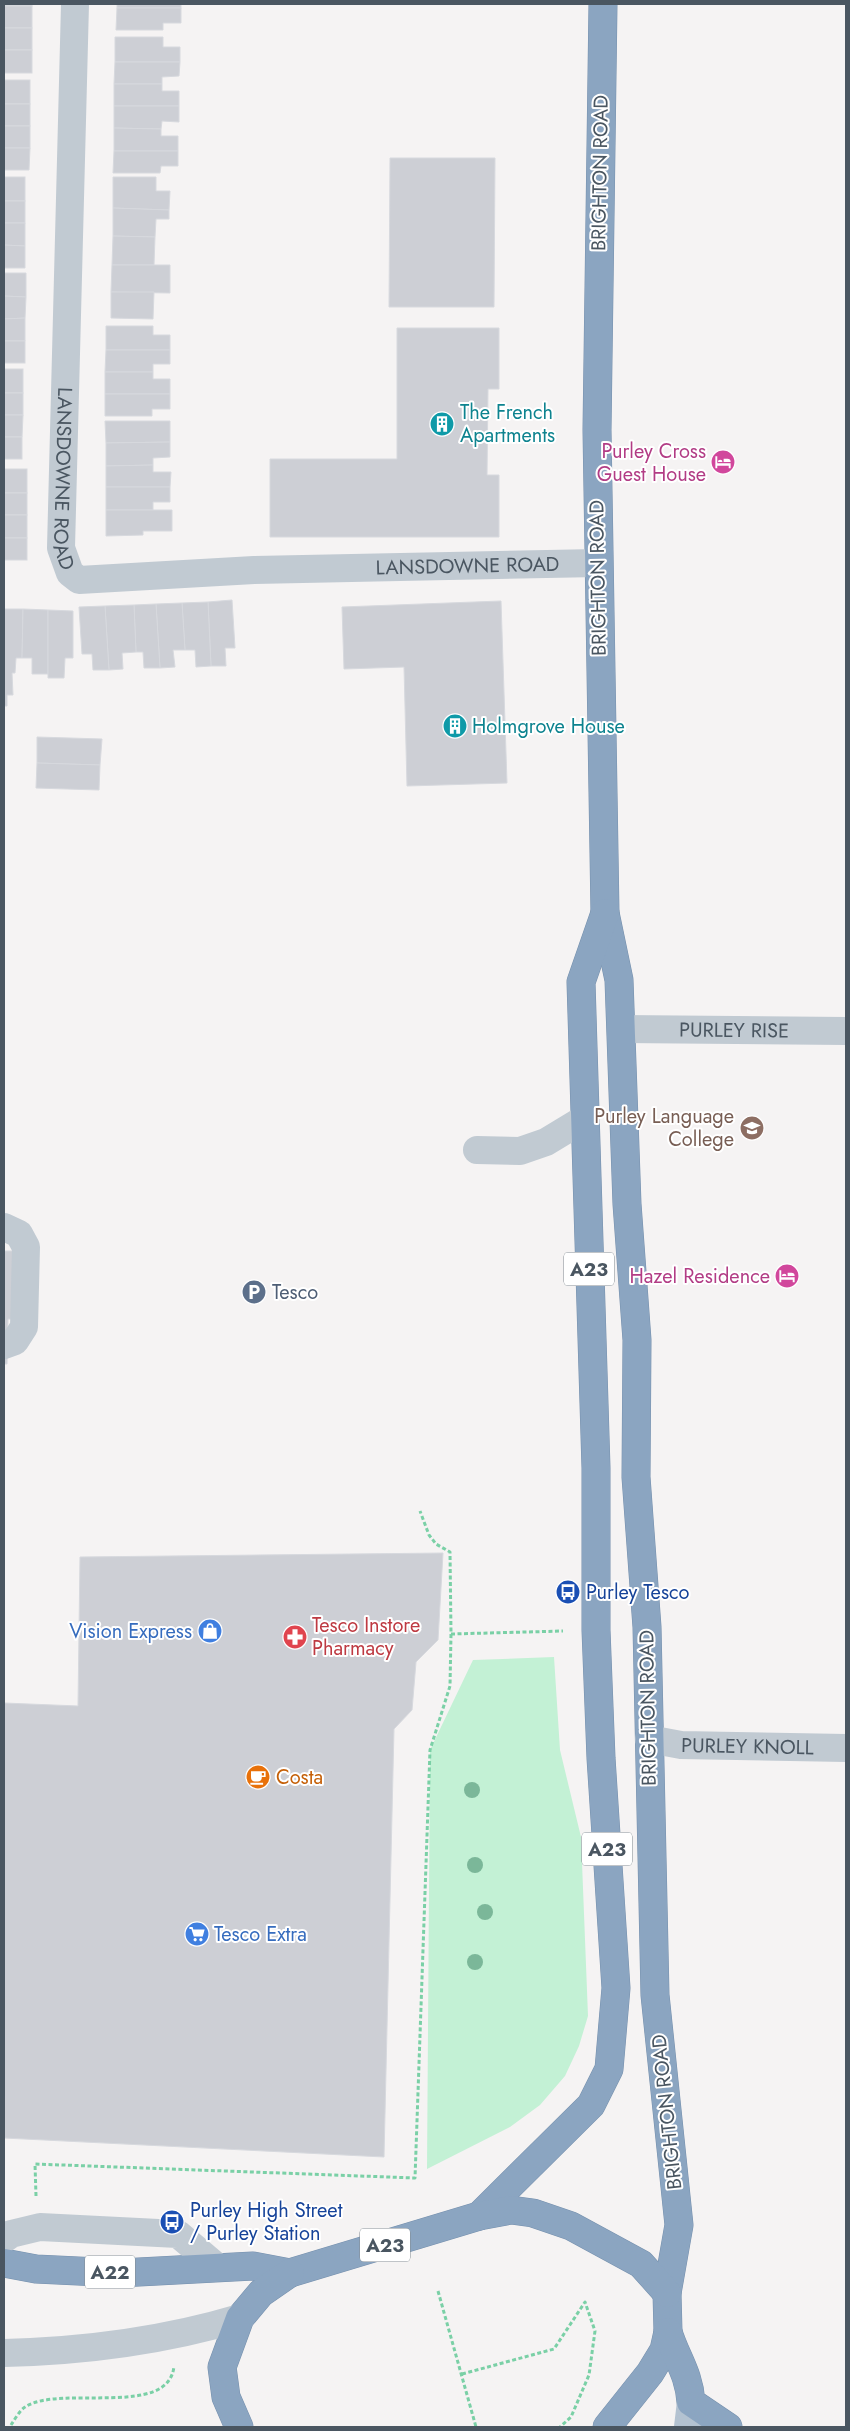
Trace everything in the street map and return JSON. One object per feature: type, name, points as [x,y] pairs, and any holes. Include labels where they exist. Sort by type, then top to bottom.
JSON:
[{"type":"highway","name":"BRIGHTON ROAD","points":[[603,4],[599,191],[598,563],[605,913],[619,980],[627,1204],[637,1340],[636,1477],[647,1627],[655,1995],[679,2224],[667,2293]]},
{"type":"highway","name":"BRIGHTON ROAD","points":[[479,2216],[591,2105],[609,2069],[616,1988],[601,1758],[596,1630],[596,1468],[581,982],[605,913]]},
{"type":"highway","name":"A23","points":[[239,2427],[226,2397],[222,2367],[240,2318],[261,2293],[290,2274],[479,2216],[511,2210],[533,2213],[571,2226],[641,2264],[667,2293],[668,2332],[664,2350],[650,2374],[607,2427]]},
{"type":"highway","name":"A22","points":[[4,2263],[36,2270],[134,2273],[253,2266],[290,2274]]},
{"type":"highway","name":"A23","points":[[668,2332],[673,2348],[685,2370],[689,2415],[728,2427]]},
{"type":"street","name":"LANSDOWNE ROAD","points":[[74,4],[61,548],[70,573],[79,580],[254,570],[598,563]]},
{"type":"street","name":"PURLEY RISE","points":[[622,1029],[846,1031]]},
{"type":"street","points":[[477,1150],[520,1151],[546,1142],[584,1119]]},
{"type":"street","points":[[4,1227],[19,1234],[26,1247],[24,1327],[15,1341],[4,1345]]},
{"type":"street","name":"PURLEY KNOLL","points":[[649,1739],[681,1744],[846,1748]]},
{"type":"street","points":[[4,2239],[11,2234],[40,2227],[178,2234],[217,2267]]},
{"type":"street","points":[[4,2353],[98,2348],[199,2330],[240,2318]]},
{"type":"path","points":[[36,2202],[36,2164],[415,2178],[430,1750],[450,1686],[452,1634],[450,1552],[436,1544],[429,1535],[420,1512]]},
{"type":"path","points":[[452,1634],[596,1630]]},
{"type":"path","points":[[438,2291],[476,2427]]},
{"type":"path","points":[[462,2374],[554,2349],[585,2302],[595,2331],[589,2375],[571,2418],[560,2427]]},
{"type":"path","points":[[10,2424],[25,2407],[53,2398],[138,2396],[162,2389],[174,2375],[175,2359]]},
{"type":"green space","points":[[554,1657],[560,1750],[581,1837],[588,2016],[579,2046],[565,2076],[540,2105],[510,2127],[427,2169],[430,1750],[473,1660]]},
{"type":"building","points":[[4,4],[32,4],[32,6],[4,6]]},
{"type":"building","points":[[117,4],[181,4],[181,8],[117,8]]},
{"type":"building","points":[[4,6],[32,6],[32,28],[4,28]]},
{"type":"building","points":[[117,8],[181,8],[181,23],[163,23],[163,30],[116,30]]},
{"type":"building","points":[[4,28],[32,28],[32,50],[4,50]]},
{"type":"building","points":[[115,37],[163,37],[163,47],[180,47],[180,62],[115,62]]},
{"type":"building","points":[[4,50],[32,50],[32,73],[4,73]]},
{"type":"building","points":[[115,62],[180,62],[179,76],[162,77],[162,84],[114,84]]},
{"type":"building","points":[[4,80],[30,80],[30,104],[4,104]]},
{"type":"building","points":[[114,84],[162,84],[162,91],[179,91],[179,106],[114,106]]},
{"type":"building","points":[[4,104],[30,104],[30,126],[4,126]]},
{"type":"building","points":[[114,106],[179,106],[179,122],[162,121],[161,129],[114,128]]},
{"type":"building","points":[[4,126],[30,126],[30,148],[4,148]]},
{"type":"building","points":[[114,128],[161,129],[161,136],[178,136],[178,151],[114,151]]},
{"type":"building","points":[[4,148],[30,148],[29,170],[4,170]]},
{"type":"building","points":[[114,151],[178,151],[178,166],[161,166],[160,173],[113,173]]},
{"type":"building","points":[[390,158],[495,158],[494,307],[389,307]]},
{"type":"building","points":[[4,177],[25,177],[25,201],[4,201]]},
{"type":"building","points":[[113,177],[156,177],[156,191],[170,191],[169,210],[113,208]]},
{"type":"building","points":[[4,201],[25,201],[25,223],[4,223]]},
{"type":"building","points":[[113,208],[169,210],[169,219],[156,219],[155,237],[113,236]]},
{"type":"building","points":[[4,223],[25,223],[25,246],[4,245]]},
{"type":"building","points":[[113,236],[155,237],[154,265],[112,265]]},
{"type":"building","points":[[4,245],[25,246],[25,268],[4,268]]},
{"type":"building","points":[[112,265],[170,265],[170,293],[111,292]]},
{"type":"building","points":[[4,273],[26,273],[26,297],[4,296]]},
{"type":"building","points":[[111,292],[154,292],[153,319],[111,318]]},
{"type":"building","points":[[4,296],[26,297],[25,318],[4,319]]},
{"type":"building","points":[[25,318],[25,341],[4,341],[4,319]]},
{"type":"building","points":[[106,326],[153,326],[153,335],[170,335],[170,350],[106,350]]},
{"type":"building","name":"The French Apartments","points":[[397,328],[499,328],[499,389],[488,389],[487,475],[499,475],[499,537],[270,537],[270,459],[397,459]]},
{"type":"building","points":[[4,341],[25,341],[25,363],[4,363]]},
{"type":"building","points":[[106,350],[170,350],[170,364],[153,364],[153,372],[105,372]]},
{"type":"building","points":[[4,369],[23,369],[23,393],[4,393]]},
{"type":"building","points":[[105,372],[153,372],[153,379],[170,379],[170,394],[105,394]]},
{"type":"building","points":[[4,393],[23,393],[23,415],[4,415]]},
{"type":"building","points":[[105,394],[170,394],[170,409],[152,409],[152,416],[105,416]]},
{"type":"building","points":[[4,415],[23,415],[22,437],[4,437]]},
{"type":"building","points":[[105,421],[170,421],[170,442],[106,443]]},
{"type":"building","points":[[4,437],[22,437],[22,459],[4,459]]},
{"type":"building","points":[[170,442],[170,457],[153,458],[153,465],[106,466],[106,443]]},
{"type":"building","points":[[153,465],[153,472],[171,472],[170,487],[106,487],[106,466]]},
{"type":"building","points":[[4,469],[27,469],[27,493],[4,493]]},
{"type":"building","points":[[106,487],[170,487],[170,502],[153,502],[153,510],[106,510]]},
{"type":"building","points":[[4,493],[27,493],[27,515],[4,515]]},
{"type":"building","points":[[106,510],[172,510],[172,531],[143,531],[143,535],[106,536]]},
{"type":"building","points":[[4,515],[27,515],[27,538],[4,538]]},
{"type":"building","points":[[4,538],[27,538],[27,560],[4,560]]},
{"type":"building","points":[[232,600],[235,648],[225,648],[226,666],[211,666],[208,602]]},
{"type":"building","name":"Holmgrove House","points":[[501,601],[507,783],[407,786],[404,667],[344,669],[342,607]]},
{"type":"building","points":[[208,602],[211,666],[196,667],[195,650],[185,650],[182,603]]},
{"type":"building","points":[[182,603],[185,650],[173,650],[175,667],[160,668],[156,604]]},
{"type":"building","points":[[156,604],[160,668],[144,668],[143,652],[136,652],[134,605]]},
{"type":"building","points":[[134,605],[136,652],[122,653],[123,669],[109,670],[105,606]]},
{"type":"building","points":[[105,606],[109,670],[93,670],[92,654],[82,654],[79,607]]},
{"type":"building","points":[[4,609],[23,609],[22,658],[16,658],[15,673],[12,673],[13,695],[7,695],[7,706],[4,706]]},
{"type":"building","points":[[23,609],[48,610],[48,674],[32,674],[32,658],[22,658]]},
{"type":"building","points":[[48,610],[73,611],[73,658],[65,658],[64,678],[48,678]]},
{"type":"building","points":[[37,737],[102,739],[100,765],[37,763]]},
{"type":"building","points":[[37,763],[100,765],[99,790],[36,788]]},
{"type":"building","points":[[4,1251],[17,1251],[15,1319],[8,1319],[7,1364],[4,1364]]},
{"type":"building","name":"Tesco Extra","points":[[443,1553],[438,1640],[416,1662],[412,1710],[394,1729],[384,2157],[4,2138],[4,1703],[78,1706],[80,1557]]},
{"type":"place","name":"The French Apartments","points":[[442,424]]},
{"type":"place","name":"Purley Cross Guest House","points":[[723,462]]},
{"type":"place","name":"Holmgrove House","points":[[455,726]]},
{"type":"place","name":"Purley Language College","points":[[752,1128]]},
{"type":"place","name":"Hazel Residence","points":[[787,1276]]},
{"type":"place","name":"Tesco","points":[[254,1292]]},
{"type":"place","name":"Purley Tesco","points":[[568,1592]]},
{"type":"place","name":"Vision Express","points":[[210,1631]]},
{"type":"place","name":"Tesco Instore Pharmacy","points":[[295,1637]]},
{"type":"place","name":"Costa","points":[[258,1777]]},
{"type":"place","name":"Tesco Extra","points":[[197,1934]]},
{"type":"place","name":"Purley High Street / Purley Station","points":[[172,2222]]}]
